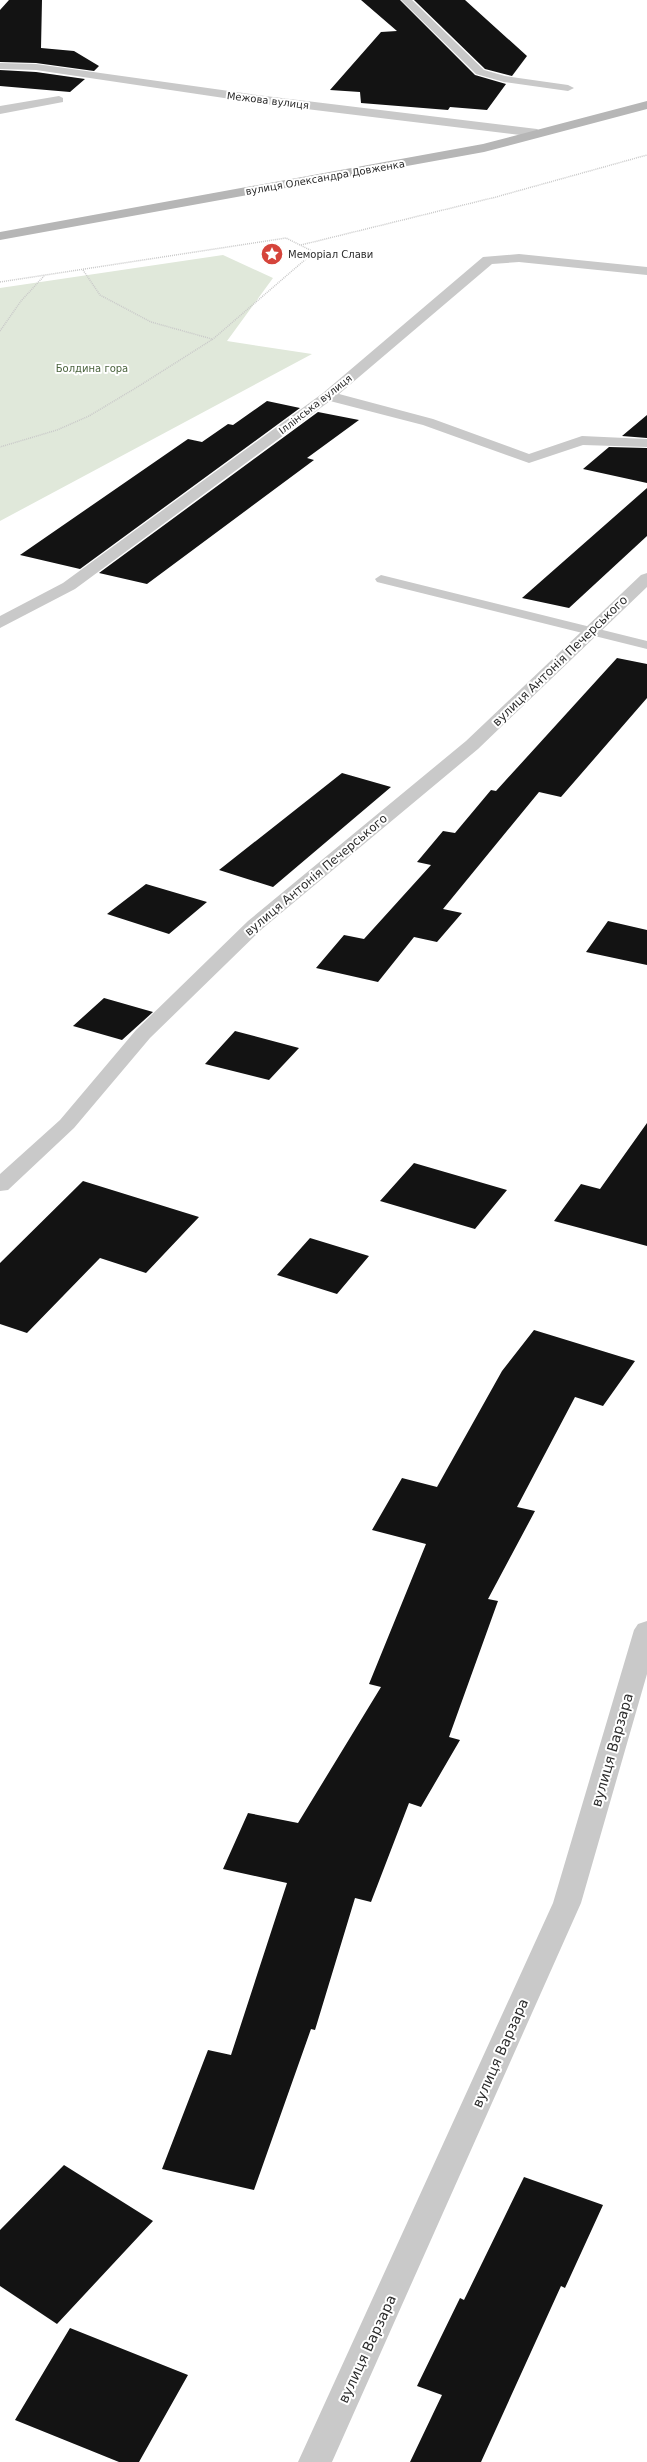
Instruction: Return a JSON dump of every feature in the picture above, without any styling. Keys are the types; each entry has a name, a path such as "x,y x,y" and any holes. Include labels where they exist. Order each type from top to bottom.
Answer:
{"main road":[{"name":"вулиця Олександра Довженка","path":"0,236 484,148 647,105"}],"street":[{"path":"406,0 480,72 504,79 568,88"},
{"name":"Межова вулиця","path":"0,66 36,67 257,99 536,134"},
{"path":"0,110 59,100"},
{"name":"Іллінська вулиця","path":"0,623 69,586 328,396 488,260 519,258 647,270"},
{"path":"328,396 428,422 529,459 582,440 647,443"},
{"name":"вулиця Антонія Печерського","path":"0,1185 67,1124 143,1034 255,925 472,745 647,578"},
{"name":"вулиця Варзара","path":"314,2462 400,2278 567,1903 641,1676 647,1630"}],"lane":[{"path":"381,579 647,645"}],"path":[{"path":"301,245 496,197 647,155"},
{"path":"0,282 286,238 314,252 213,339 89,416 57,430 0,447"},
{"path":"83,270 100,295 151,322 213,339"},
{"path":"0,331 21,301 44,276"}],"green space":[{"name":"Болдина гора","path":"223,255 273,278 227,341 312,354 0,521 0,288"}],"building":[{"path":"9,0 42,0 41,48 74,51 99,66 94,71 36,63 0,62 0,10"},
{"path":"361,0 400,0 475,75 506,84 487,110 450,107 448,110 361,103 360,92 330,90 381,32 397,31"},
{"path":"414,0 465,0 527,56 512,76 485,69"},
{"path":"0,70 36,72 85,79 70,92 0,86"},
{"path":"267,401 300,408 80,569 20,555 188,439 202,442 228,424 233,425"},
{"path":"318,412 359,420 307,458 314,460 147,584 99,573"},
{"path":"647,415 647,438 622,436"},
{"path":"609,447 647,448 647,483 583,469"},
{"path":"647,488 647,536 569,608 522,598"},
{"path":"617,658 647,664 647,698 561,797 539,792 443,909 462,913 437,942 414,937 378,982 316,968 344,935 364,939 431,865 417,862 443,831 455,833 491,790 496,791"},
{"path":"342,773 391,787 273,887 219,870"},
{"path":"146,884 207,902 169,934 107,914"},
{"path":"608,921 647,930 647,965 586,952"},
{"path":"104,998 153,1012 122,1040 73,1026"},
{"path":"235,1031 299,1048 269,1080 205,1064"},
{"path":"647,1123 647,1246 554,1221 581,1184 600,1189"},
{"path":"414,1163 507,1190 475,1229 380,1201"},
{"path":"83,1181 199,1217 146,1273 100,1258 27,1333 0,1324 0,1263"},
{"path":"310,1238 369,1256 337,1294 277,1275"},
{"path":"534,1330 635,1361 603,1406 575,1397 517,1507 535,1511 488,1599 498,1601 449,1737 460,1740 421,1807 409,1803 371,1902 355,1898 315,2030 311,2029 254,2190 162,2169 208,2050 231,2055 287,1883 223,1869 248,1813 298,1823 381,1687 369,1684 426,1544 372,1530 402,1478 437,1487 502,1371"},
{"path":"64,2165 153,2221 57,2324 0,2286 0,2230"},
{"path":"524,2177 603,2205 565,2288 561,2286 481,2462 410,2462 442,2395 417,2386 460,2298 464,2300"},
{"path":"70,2328 188,2375 139,2462 119,2462 15,2420"}],"place":[{"name":"Меморіал Слави","path":"272,254"}]}
